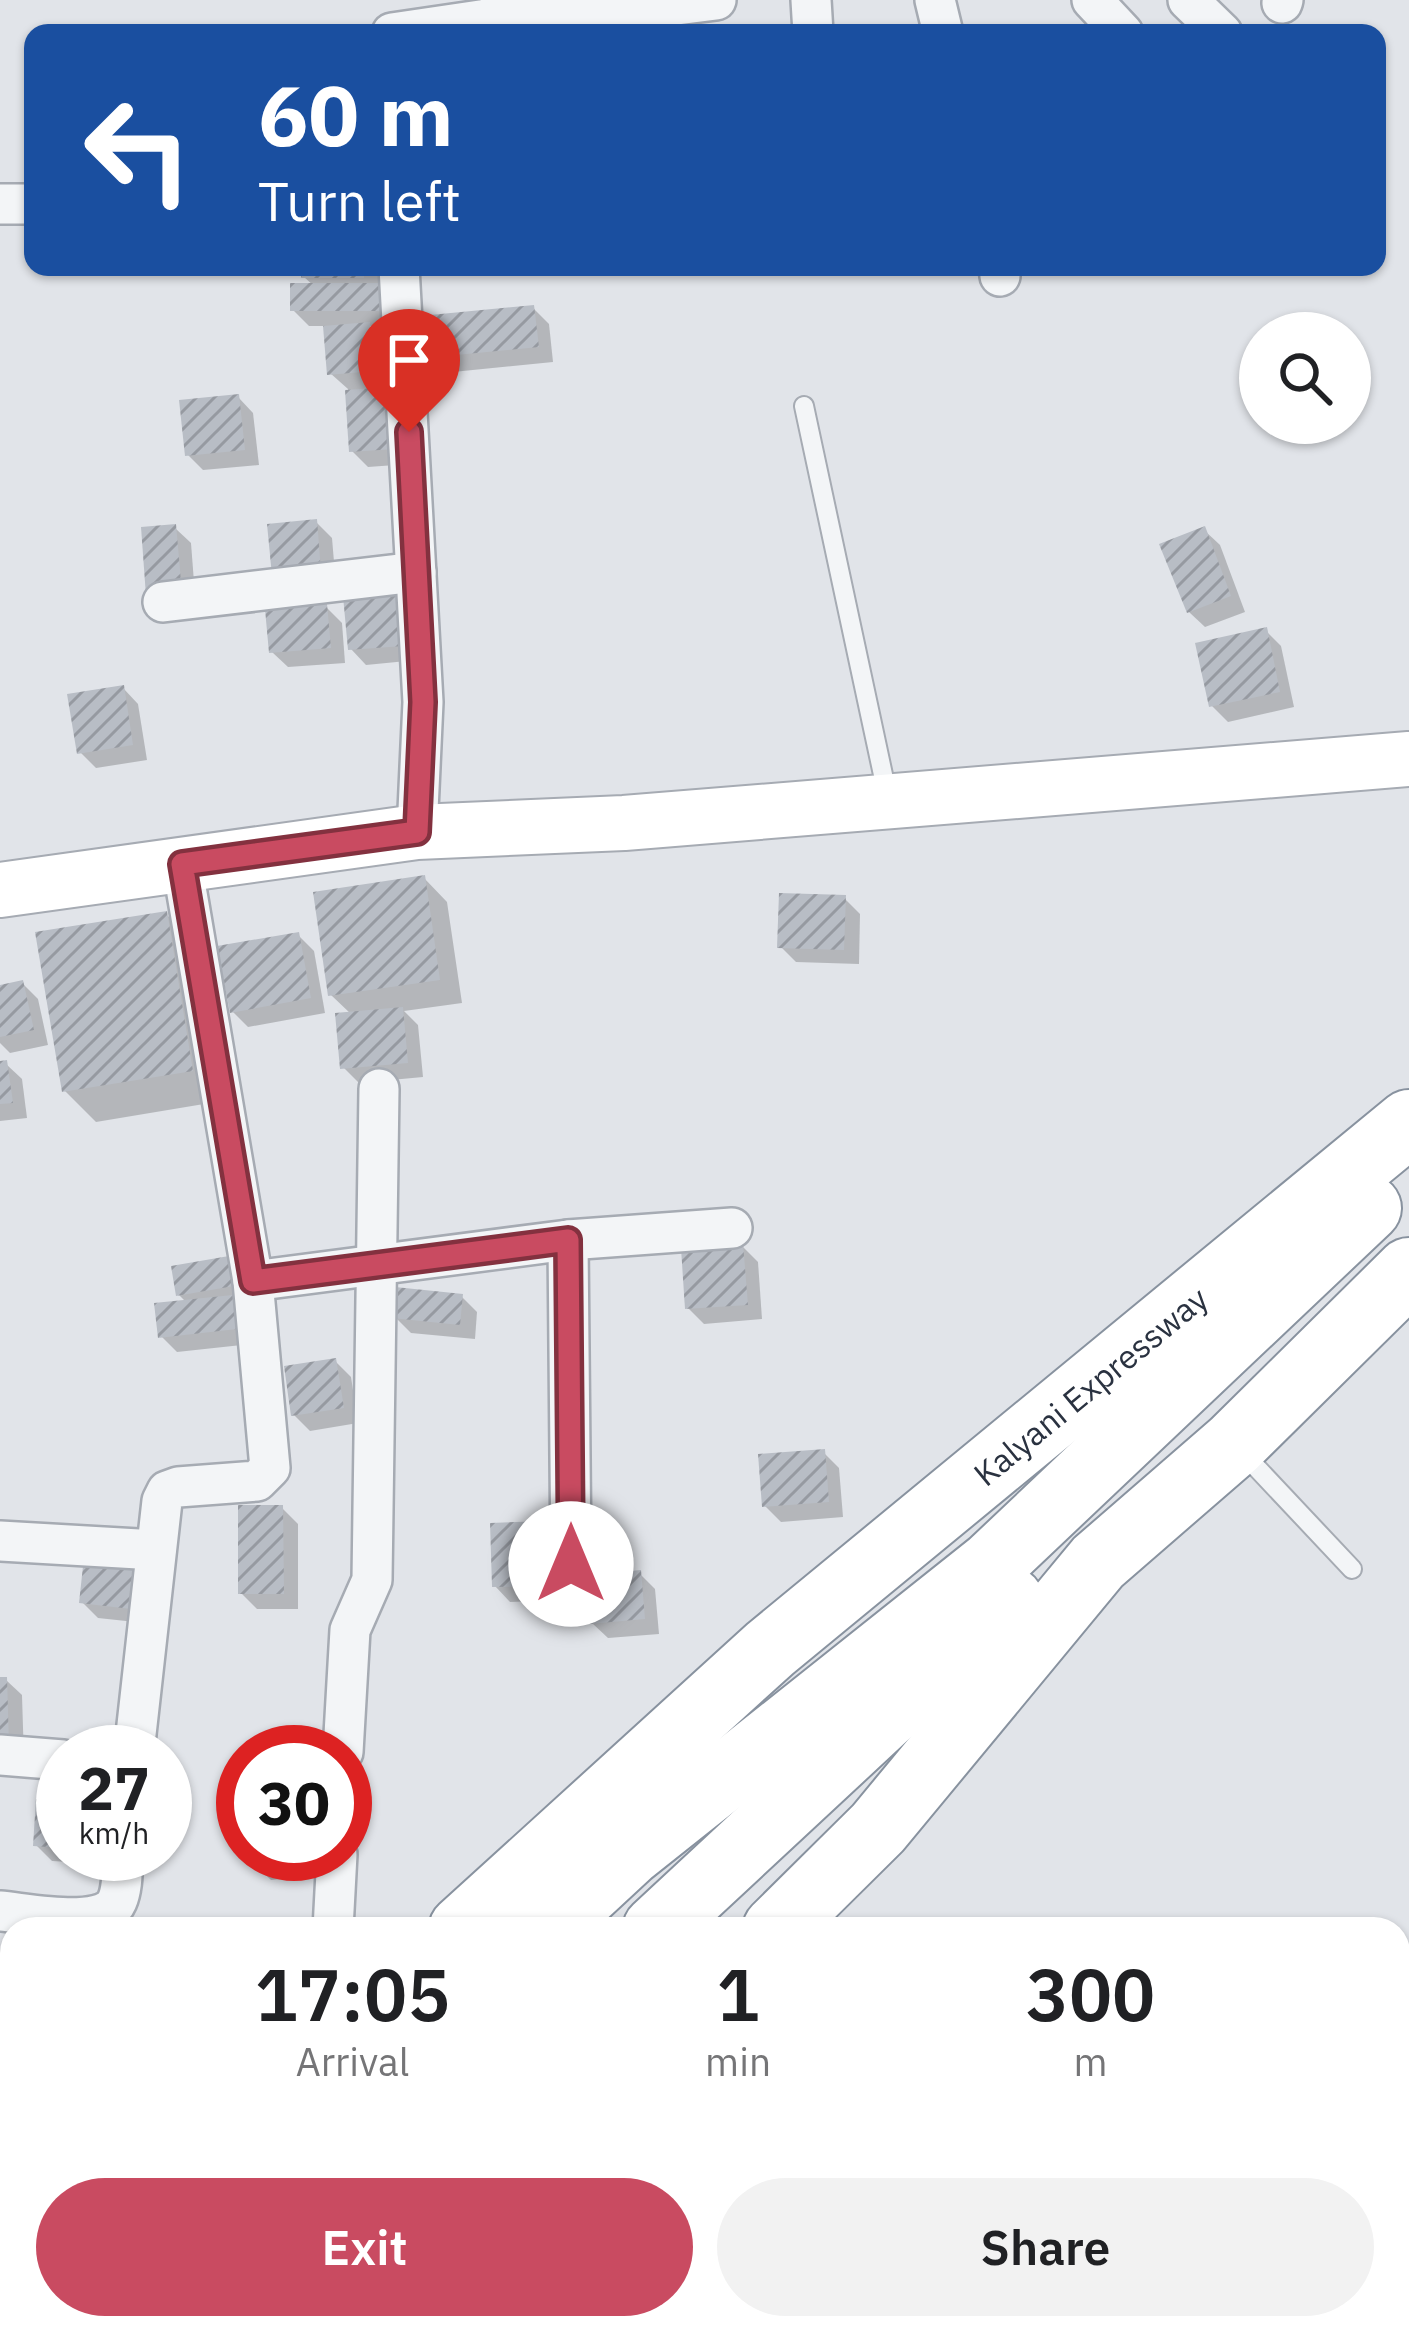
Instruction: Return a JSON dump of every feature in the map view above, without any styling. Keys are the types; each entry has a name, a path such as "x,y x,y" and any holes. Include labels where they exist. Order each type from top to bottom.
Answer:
{"highway":[{"name":"Kalyani Expressway","path":"475,1917 770,1648 1409,1123"},
{"path":"560,1917 629,1852 992,1564 1409,1169"},
{"path":"669,1917 1409,1232"},
{"path":"788,1917 878,1828 1098,1562 1234,1444 1394,1293"}],"street":[{"path":"431,24 500,8 614,13 716,0"},
{"path":"1092,0 1115,24"},
{"path":"1188,0 1213,24"},
{"path":"400,276 423,702 417,832"},
{"path":"163,602 416,572"},
{"path":"0,890 417,832 624,823 1409,759"},
{"path":"137,1725 162,1501 167,1491 257,1481 270,1468 253,1281 182,864"},
{"path":"345,1725 350,1630 372,1580 379,1089"},
{"path":"253,1281 568,1240 732,1228"},
{"path":"568,1240 571,1564"},
{"path":"0,1541 156,1550"},
{"path":"0,1755 36,1758"},
{"path":"96,1917 109,1914 119,1900 121,1881"},
{"path":"334,1917 336,1881"},
{"path":"0,1911 79,1917"}],"lane":[{"path":"804,406 889,803"},
{"path":"1234,1444 1352,1569"}],"building":[{"path":"301,276 364,276 364,278"},
{"path":"290,283 385,283 385,311 290,311"},
{"path":"534,305 539,347 425,358 420,316"},
{"path":"370,322 374,371 327,375 323,326"},
{"path":"390,387 395,449 349,452 345,390"},
{"path":"239,394 245,450 185,456 179,400"},
{"path":"317,519 321,572 272,576 267,524"},
{"path":"176,524 182,593 146,596 141,527"},
{"path":"1205,526 1231,596 1187,613 1159,544"},
{"path":"399,592 403,646 348,650 343,596"},
{"path":"327,604 331,648 269,653 265,609"},
{"path":"1267,627 1280,692 1209,707 1195,643"},
{"path":"124,685 133,745 77,754 67,694"},
{"path":"425,875 440,980 328,996 313,892"},
{"path":"779,893 846,895 844,950 777,948"},
{"path":"167,911 193,1071 62,1092 35,932"},
{"path":"299,932 311,998 230,1013 217,946"},
{"path":"23,980 34,1030 0,1037 0,985"},
{"path":"403,1007 408,1063 340,1069 335,1013"},
{"path":"7,1060 13,1103 0,1104 0,1061"},
{"path":"743,1243 748,1305 685,1309 681,1248"},
{"path":"229,1256 234,1286 176,1296 171,1266"},
{"path":"395,1287 463,1294 460,1325 392,1318"},
{"path":"233,1295 237,1329 158,1338 154,1303"},
{"path":"336,1358 344,1408 291,1416 284,1366"},
{"path":"825,1449 829,1502 762,1507 758,1454"},
{"path":"238,1505 283,1505 284,1594 238,1594"},
{"path":"547,1521 549,1586 492,1587 490,1523"},
{"path":"84,1557 144,1564 140,1610 79,1603"},
{"path":"641,1570 645,1619 589,1624 585,1575"},
{"path":"0,1677 7,1677 9,1746 0,1746"}],"route":[{"path":"409,432 423,702 417,832 182,864 253,1281 568,1240 571,1564"}]}
